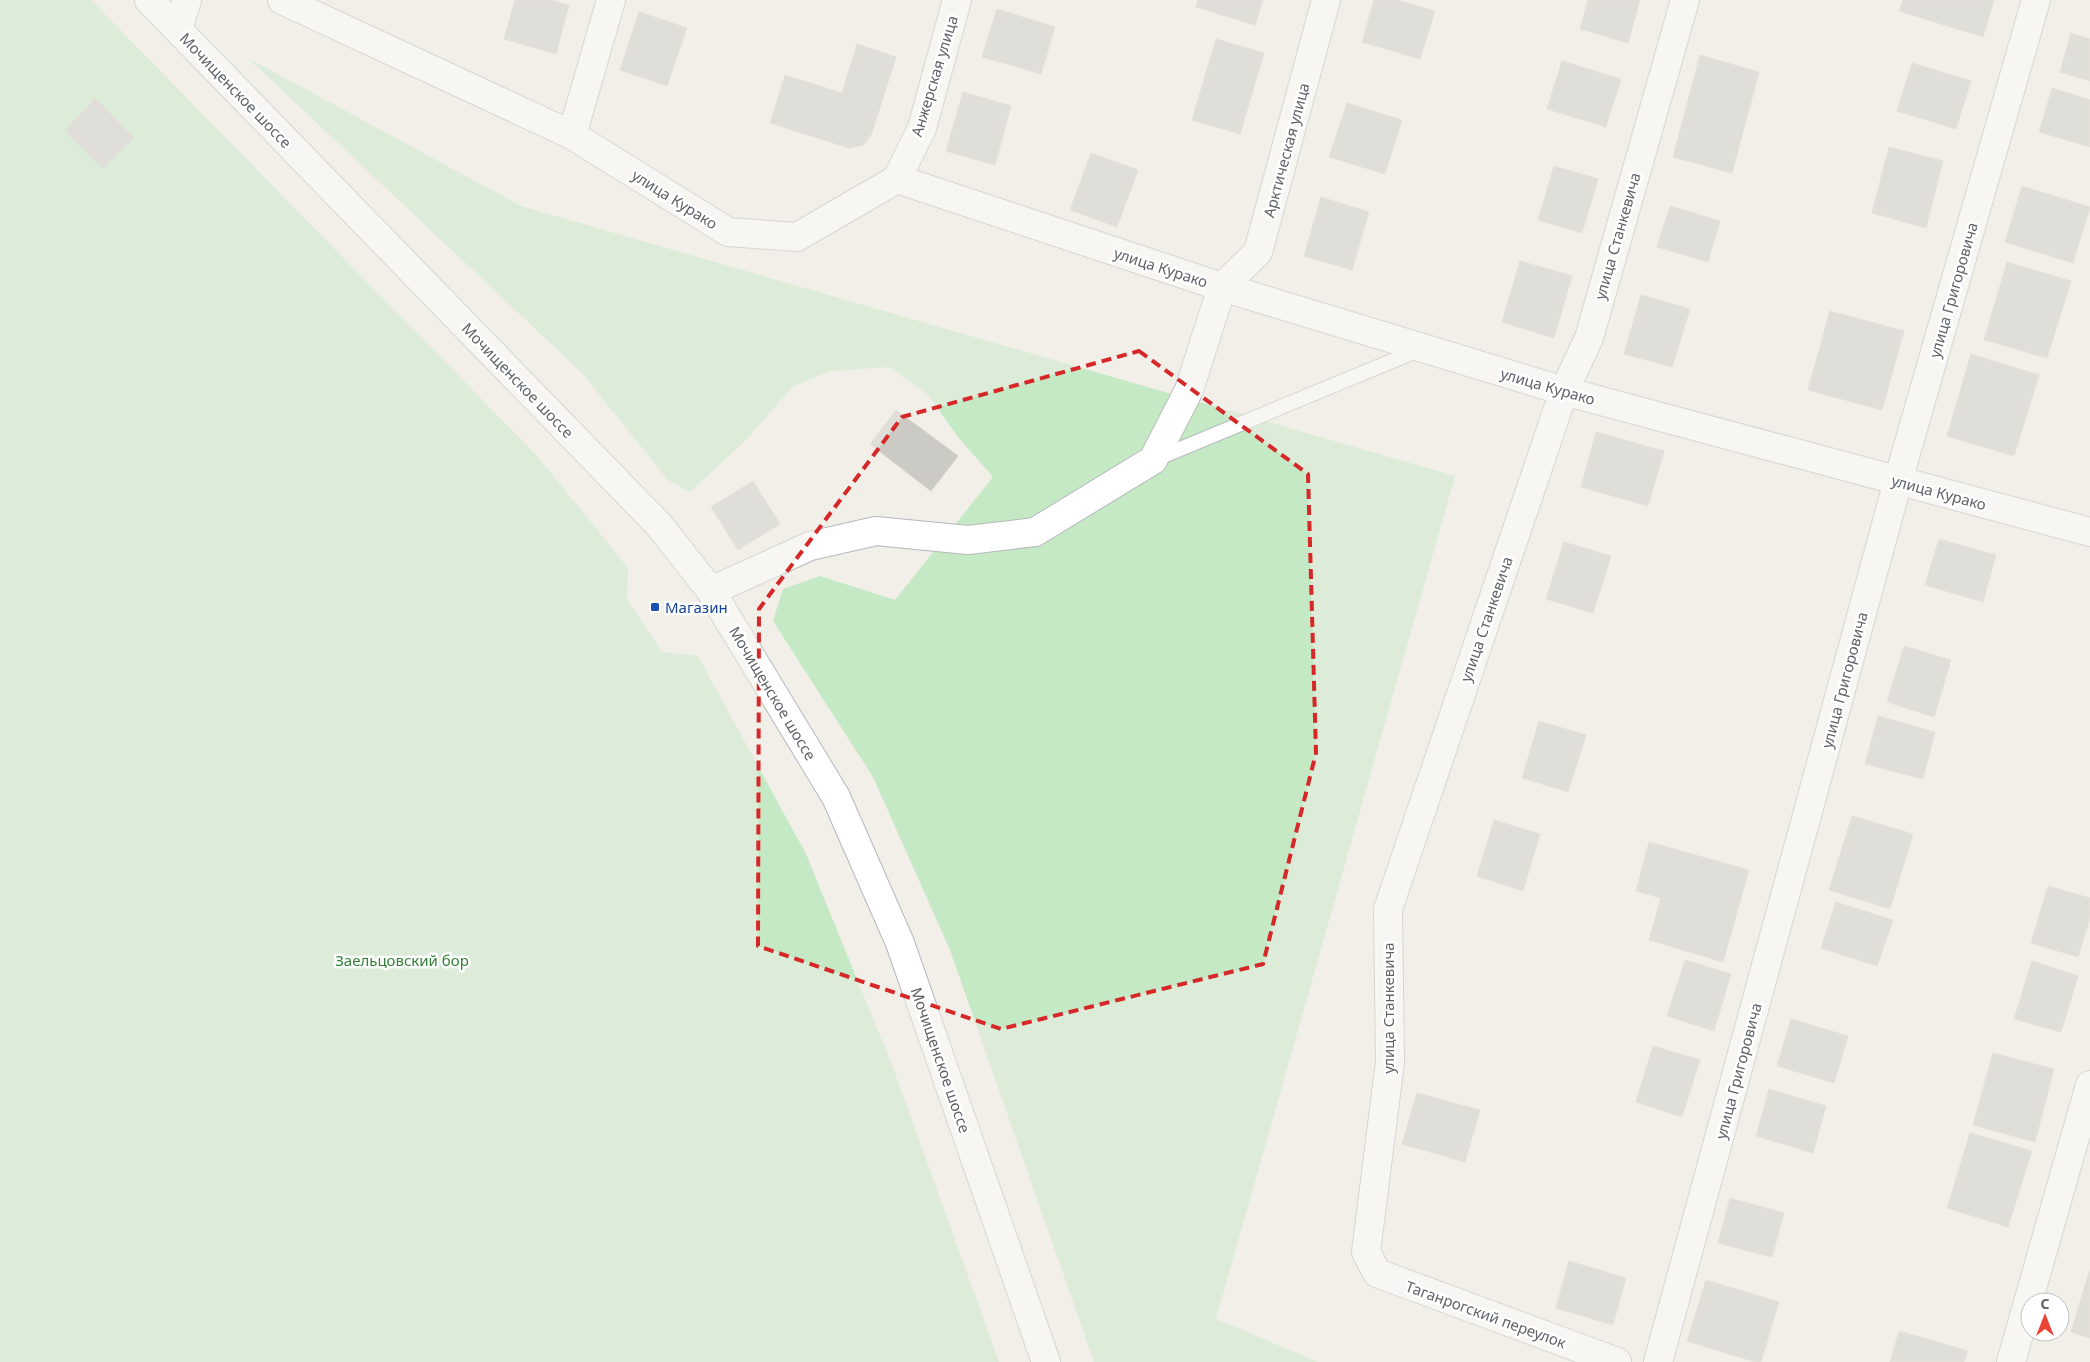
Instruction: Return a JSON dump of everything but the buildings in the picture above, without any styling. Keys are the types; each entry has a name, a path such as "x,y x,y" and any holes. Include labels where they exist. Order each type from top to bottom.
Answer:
{"street":[{"name":"Мочищенское шоссе","path":"149,0 659,525 711,591 840,806 900,943 1046,1362"},
{"path":"178,29 187,0"},
{"name":"улица Курако","path":"282,0 572,135 728,232 797,237 897,178 1222,287 1564,391 2090,532"},
{"path":"572,135 611,0"},
{"name":"Анжерская улица","path":"897,178 922,128 957,0"},
{"name":"Арктическая улица","path":"1222,287 1258,252 1326,0"},
{"name":"улица Станкевича","path":"1366,1252 1390,1062 1388,909 1564,391 1588,338 1685,0"},
{"name":"улица Григоровича","path":"1658,1362 1898,482 2036,0"},
{"path":"711,591 810,546 876,531 968,540 1036,532 1153,460 1188,390 1222,287"},
{"path":"2011,1362 2090,1085"},
{"name":"Таганрогский переулок","path":"1366,1252 1377,1274 1617,1362"}],"lane":[{"path":"1153,460 1423,348"}],"highlighted area":[{"path":"1139,351 1308,474 1316,753 1263,964 1001,1029 758,946 759,609 902,417"}],"green space":[{"name":"Заельцовский бор","path":"0,0 91,0 538,457 628,568 627,599 662,652 698,656 806,854 892,1065 999,1362 0,1362"},
{"path":"248,58 521,206 1455,476 1216,1319 1318,1362 1094,1362 950,950 873,777 773,621 783,589 820,576 895,600 993,477 958,437 928,395 890,367 831,371 792,387 747,439 690,492 668,480 581,372"}],"place":[{"name":"Магазин","path":"655,607"}]}
